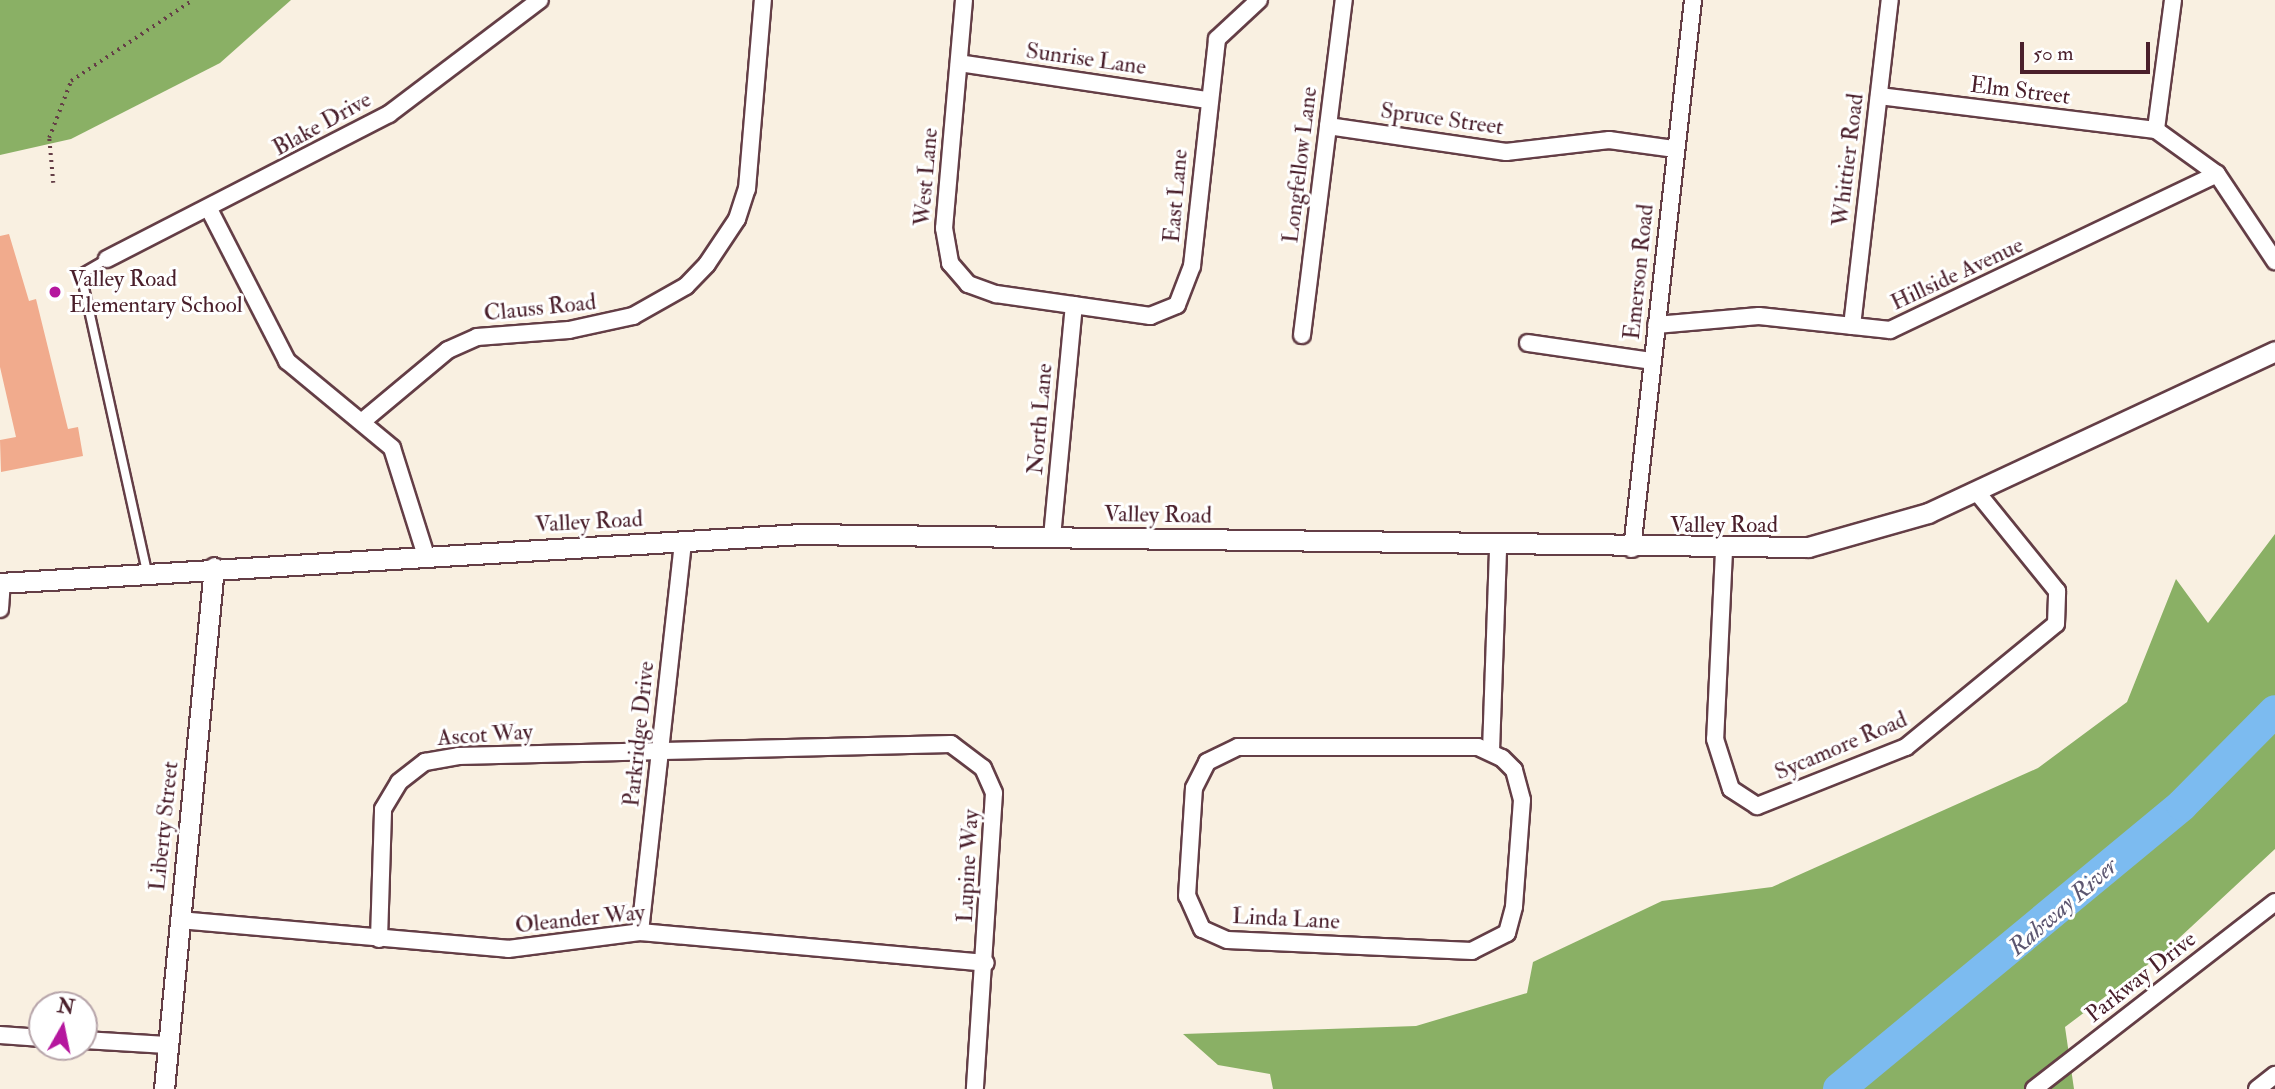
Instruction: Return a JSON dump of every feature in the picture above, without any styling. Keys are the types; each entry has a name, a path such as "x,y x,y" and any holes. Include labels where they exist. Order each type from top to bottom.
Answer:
{"street":[{"name":"Blake Drive","path":"107,259 210,211 389,114 540,0"},
{"name":"Clauss Road","path":"364,420 447,350 477,337 569,330 633,316 686,286 707,264 733,228 747,190 763,0"},
{"name":"West Lane","path":"964,0 944,228 950,263 968,284 996,293 1074,305"},
{"name":"East Lane","path":"1074,305 1150,316 1177,304 1185,292 1217,39 1259,0"},
{"name":"Longfellow Lane","path":"1302,335 1344,0"},
{"name":"Emerson Road","path":"1632,549 1693,0"},
{"name":"Whittier Road","path":"1852,326 1890,0"},
{"path":"2173,0 2156,130 2217,174 2275,261"},
{"name":"Sunrise Lane","path":"959,63 1208,100"},
{"name":"Elm Street","path":"1879,96 2156,130"},
{"name":"Spruce Street","path":"1328,126 1506,152 1599,140 1675,149"},
{"name":"Hillside Avenue","path":"1656,325 1726,316 1890,330 1910,323 2217,174"},
{"path":"210,211 286,361 302,380 364,420 392,448 403,471 426,556"},
{"name":"North Lane","path":"1052,537 1074,305"},
{"path":"1528,343 1652,362"},
{"name":"Valley Road","path":"1,583 147,571 800,534 1724,551 1856,538 1976,491 2275,351"},
{"name":"Sycamore Road","path":"1724,551 1711,714 1731,789 1757,806 1906,747 2056,624 2057,591 1976,491"},
{"name":"Parkridge Drive","path":"640,932 683,541"},
{"path":"1491,751 1498,546"},
{"name":"Liberty Street","path":"163,1089 214,568"},
{"path":"0,609 1,583"},
{"name":"Lupine Way","path":"660,750 924,741 964,750 983,768 994,793 986,963 975,1089"},
{"name":"Linda Lane","path":"1238,747 1491,751 1514,769 1522,800 1513,921 1497,942 1472,951 1227,940 1193,918 1187,896 1194,788 1219,753 1238,747"},
{"name":"Ascot Way","path":"379,939 383,810 411,771 458,756 660,750"},
{"name":"Parkway Drive","path":"2035,1089 2275,902"},
{"name":"Oleander Way","path":"179,920 508,950 640,932 986,963"},
{"path":"0,1035 28,1037"},
{"path":"98,1041 167,1045"},
{"path":"2257,1089 2275,1075"}],"lane":[{"path":"107,259 81,274 147,571"}],"path":[{"path":"53,183 48,138 71,81 192,0"}],"green space":[{"path":"0,0 291,0 220,63 71,139 0,155"},
{"path":"2275,534 2275,849 2163,953 2065,1027 2074,1089 1273,1089 1270,1074 1218,1065 1183,1034 1416,1026 1527,993 1533,962 1662,901 1772,887 2038,768 2127,702 2176,579 2208,623"}],"building":[{"path":"9,234 29,301 36,299 68,429 78,427 83,456 1,472 0,440 16,437 0,367 0,236"}],"waterway":[{"name":"Rahway River","path":"1839,1089 2182,805 2275,711"}],"place":[{"name":"Valley Road Elementary School","path":"55,292"}]}
